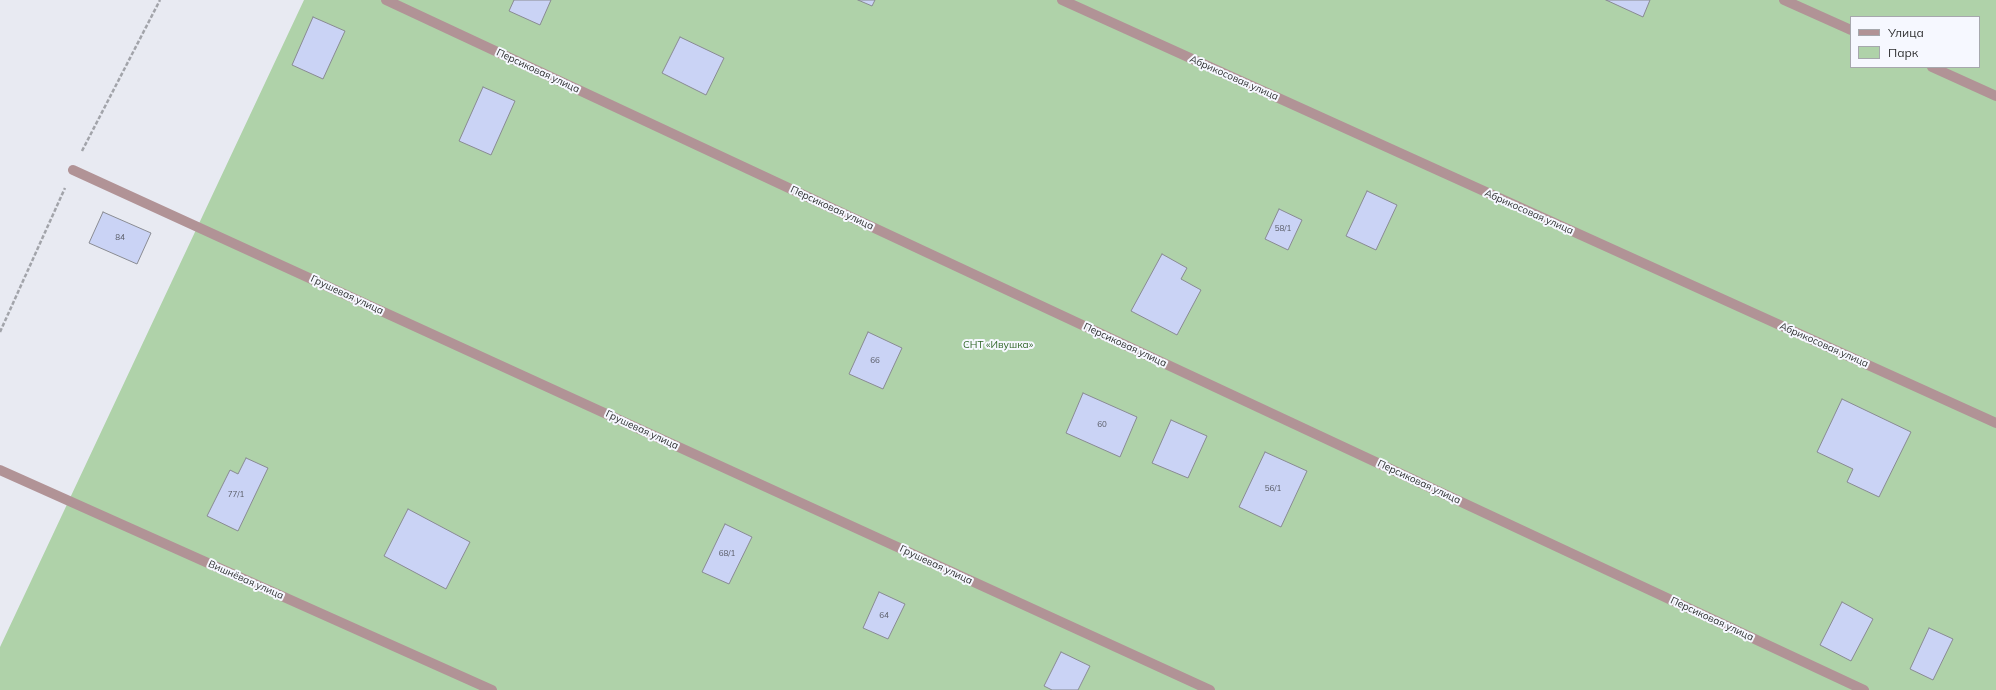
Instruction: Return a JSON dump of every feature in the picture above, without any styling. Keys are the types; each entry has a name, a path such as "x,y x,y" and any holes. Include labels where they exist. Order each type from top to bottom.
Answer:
{"street":[{"name":"Персиковая улица","path":"386,0 1864,690"},
{"name":"Абрикосовая улица","path":"1062,0 1996,423"},
{"path":"1784,0 1850,30"},
{"path":"1934,68 1996,96"},
{"name":"Грушевая улица","path":"73,170 1210,690"},
{"name":"Вишнёвая улица","path":"0,470 492,690"}],"green space":[{"name":"СНТ «Ивушка»","path":"304,0 1996,0 1996,690 0,690 0,647"}],"building":[{"path":"514,0 551,0 540,25 509,11"},
{"path":"858,0 875,0 872,6"},
{"path":"1606,0 1650,0 1643,17"},
{"path":"313,17 345,31 323,79 292,65"},
{"path":"680,37 724,58 706,95 662,73"},
{"path":"483,87 515,101 491,155 459,141"},
{"path":"1367,191 1397,205 1376,250 1346,236"},
{"path":"1279,209 1302,220 1288,250 1265,239"},
{"path":"103,212 151,233 137,264 89,243"},
{"path":"1162,254 1187,268 1181,279 1201,290 1177,335 1131,311"},
{"path":"868,332 902,348 883,389 849,374"},
{"path":"1083,393 1137,417 1120,457 1066,433"},
{"path":"1842,399 1911,432 1879,497 1847,482 1853,469 1817,452"},
{"path":"1171,420 1207,436 1188,478 1152,463"},
{"path":"1265,452 1307,471 1281,527 1239,507"},
{"path":"246,458 268,468 238,531 207,516 230,470 238,474"},
{"path":"408,509 470,542 446,589 384,556"},
{"path":"725,524 752,537 729,584 702,572"},
{"path":"879,592 905,604 888,639 863,628"},
{"path":"1842,602 1873,619 1851,661 1820,645"},
{"path":"1929,628 1953,639 1933,680 1910,669"},
{"path":"1061,652 1090,666 1078,690 1052,690 1044,686"}]}
